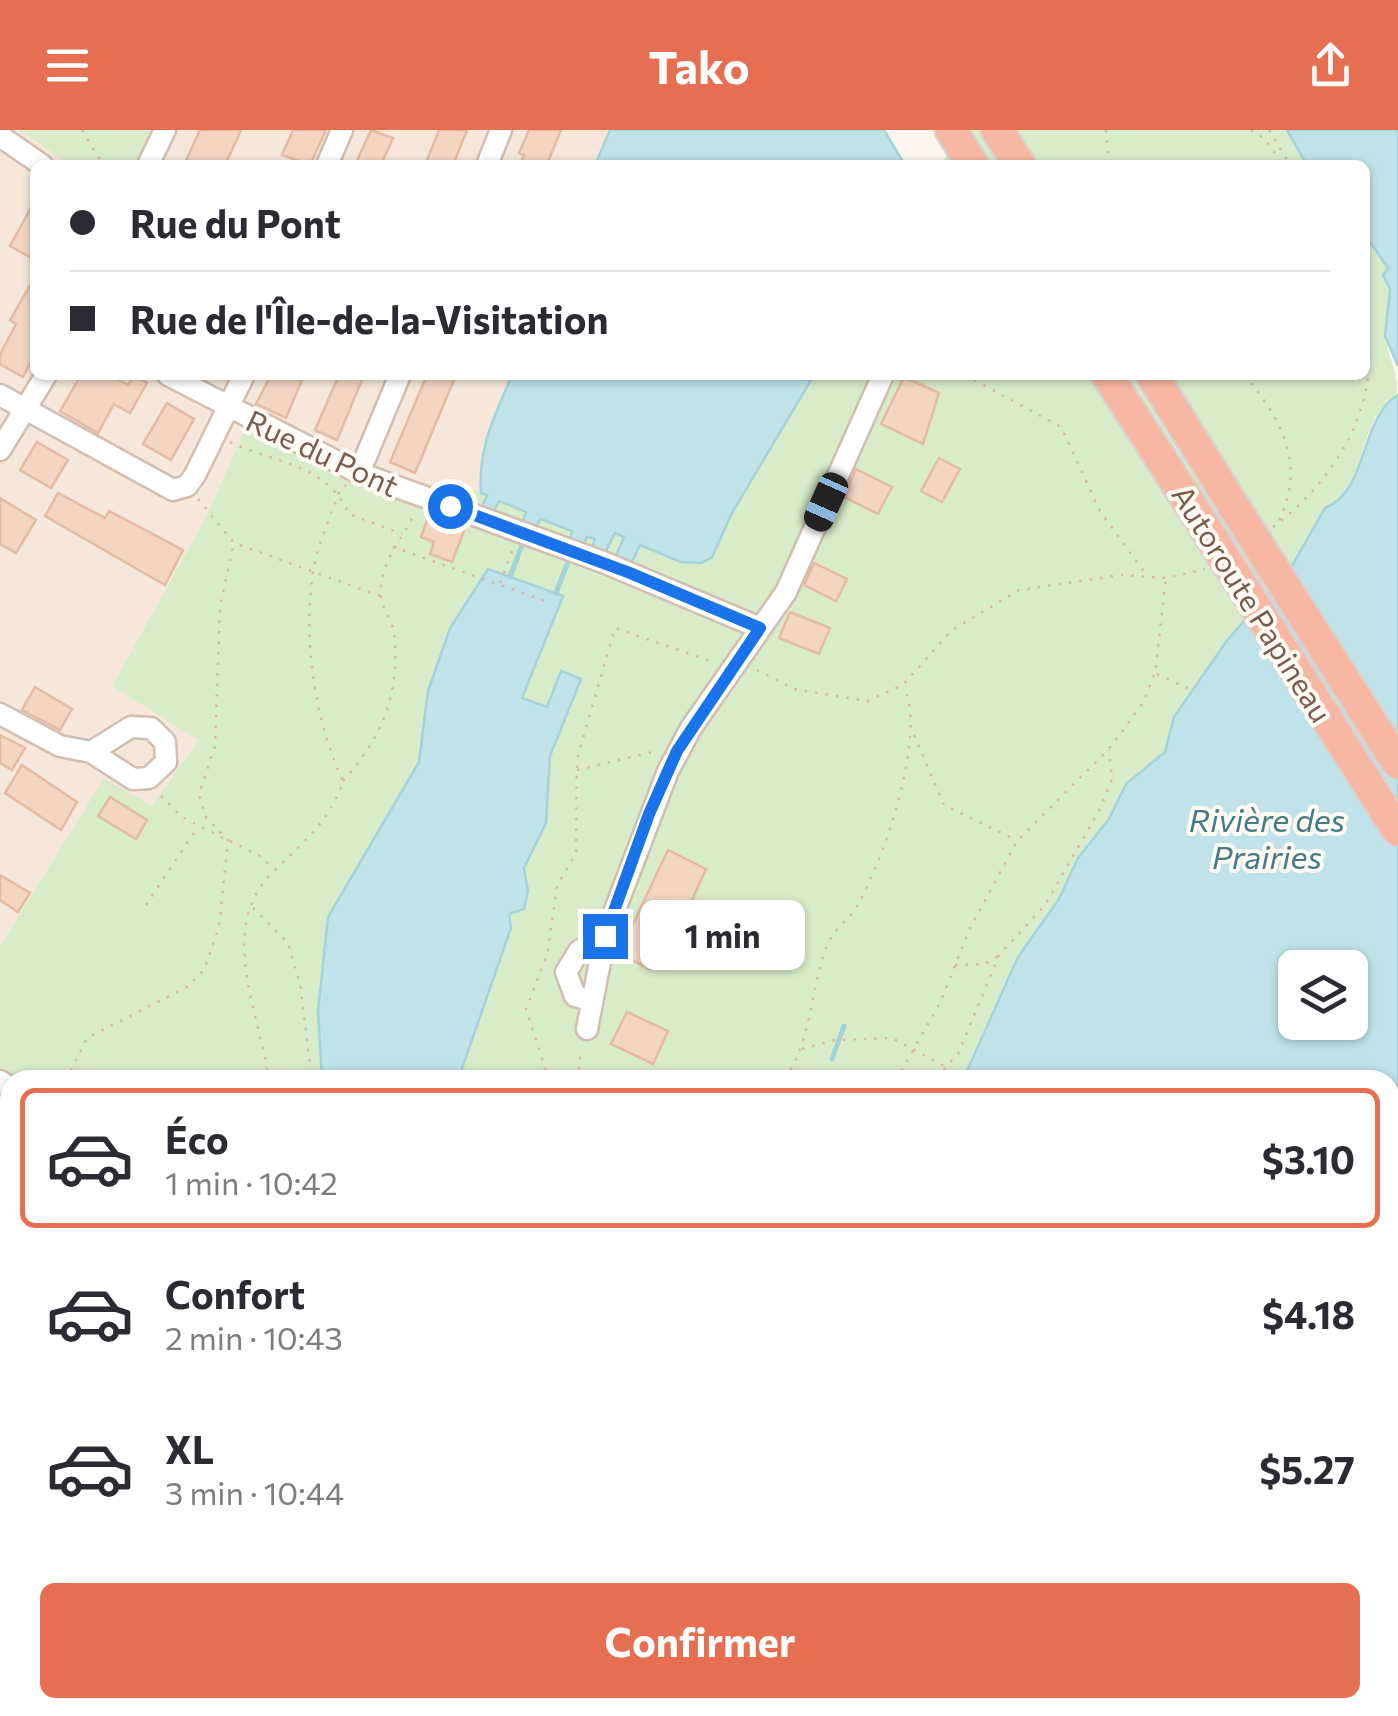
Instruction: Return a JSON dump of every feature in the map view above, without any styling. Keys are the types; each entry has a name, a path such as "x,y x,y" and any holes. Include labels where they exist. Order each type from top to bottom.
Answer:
{"highway":[{"path":"951,130 970,160"},
{"path":"997,130 1017,160"},
{"name":"Autoroute Papineau","path":"1111,380 1398,831"},
{"name":"Autoroute Papineau","path":"1155,380 1398,764"}],"street":[{"path":"150,160 164,130"},
{"path":"329,160 342,130"},
{"path":"489,160 502,130"},
{"path":"0,136 35,160"},
{"path":"0,450 43,380"},
{"name":"Rue du Pont","path":"177,380 359,474 479,515 760,628"},
{"path":"0,395 163,488 187,486 242,380"},
{"path":"359,474 398,380"},
{"path":"587,1029 605,936 630,863 677,751 742,665 760,628 786,592 881,380"},
{"path":"0,714 65,748 90,752"},
{"path":"592,1001 576,996 566,972 579,951 605,936"}],"path":[{"path":"82,130 100,160"},
{"path":"1106,130 1109,160"},
{"path":"1250,130 1265,139 1280,160"},
{"path":"1265,139 1267,130"},
{"path":"1267,130 1287,160"},
{"path":"974,380 1061,426 1100,510 1131,560 1151,578"},
{"path":"1248,380 1277,419 1292,465 1290,491 1277,524"},
{"path":"1267,530 1320,488 1347,444 1364,380"},
{"path":"216,434 267,458 300,466 339,492 349,514 405,536"},
{"path":"187,486 234,543 314,569 381,597"},
{"path":"339,492 314,569 310,635 330,752 343,781"},
{"path":"268,1070 246,976 244,942 252,907 260,886 336,805 343,781 372,749 386,721 395,646 393,626 381,597 392,546 405,536 421,496"},
{"path":"71,1070 87,1038 186,987 204,970 219,927 228,840 205,816 199,794 215,746 220,606 234,543"},
{"path":"392,546 545,601"},
{"path":"499,585 508,560"},
{"path":"547,1070 526,1009 547,955 557,886 576,853 576,770 615,628 717,664 742,665 794,689 867,701 903,686 951,631 1019,590 1122,575 1166,578 1211,566"},
{"path":"902,1070 1017,840 1109,749 1135,716 1155,674 1166,578"},
{"path":"1155,674 1194,691"},
{"path":"790,1070 802,1049 831,937 855,910 891,827 914,734 913,706 903,686"},
{"path":"914,734 944,805 1017,840"},
{"path":"576,770 669,748 677,751"},
{"path":"955,965 985,964 999,955 1045,905 1100,809 1112,778 1109,749"},
{"path":"160,796 198,826 260,856 274,870"},
{"path":"146,905 198,826"},
{"path":"252,907 288,943 300,984 311,1070"},
{"path":"945,1070 958,1054 999,955"},
{"path":"580,1070 587,1029"},
{"path":"802,1049 835,1040 892,1038 946,1067"}],"shaded area":[{"path":"0,130 610,130 597,160 30,160 30,380 510,380 482,448 481,493 464,486 460,493 416,505 328,470 246,427 204,521 198,740 152,807 105,779 0,946"}],"green space":[{"path":"19,130 150,130 136,160 64,160"},
{"path":"965,130 1287,130 1304,160 944,160"},
{"path":"1370,242 1388,268 1383,275 1389,293 1386,337 1397,398 1384,405 1375,418 1349,486 1325,508 1293,564 1226,642 1174,717 1165,752 1126,784 1109,819 1078,858 1059,899 1018,957 967,1070 461,1070 511,928 508,914 528,891 524,868 546,823 550,756 562,721 533,703 516,698 428,691 419,762 328,917 318,1011 321,1070 0,1070 0,946 104,778 152,806 198,740 112,686 204,521 246,427 328,470 415,505 425,483 460,493 464,486 487,495 482,507 498,501 526,512 523,522 535,527 540,518 572,531 570,539 595,539 605,552 614,533 624,537 616,556 631,562 639,544 681,562 712,557 732,513 811,380 1370,380"}],"water":[{"path":"610,130 884,130 902,160 597,160"},
{"path":"1287,130 1398,130 1398,366 1385,336 1390,289 1383,275 1388,268 1370,242 1370,160 1304,160"},
{"path":"510,380 811,380 732,513 712,557 701,563 681,562 640,545 632,562 616,556 624,537 615,533 605,553 592,548 595,539 587,537 583,545 570,540 572,531 541,519 535,527 523,523 526,512 499,501 493,513 482,508 487,495 481,493 482,461 493,419"},
{"name":"Rivière des Prairies","path":"1398,395 1398,1070 967,1070 1018,957 1059,899 1078,858 1109,819 1126,784 1165,752 1174,717 1226,642 1293,564 1325,508 1339,499 1357,471 1376,420"},
{"path":"488,569 563,596 522,698 547,707 561,671 581,679 550,756 546,823 524,868 528,891 524,909 509,914 511,928 461,1070 321,1070 318,1011 328,917 419,762 428,691 450,628"}],"building":[{"path":"200,130 241,130 227,160 186,160"},
{"path":"293,130 326,130 312,160 282,155"},
{"path":"371,130 393,138 383,160 357,160"},
{"path":"439,130 467,130 455,160 427,160"},
{"path":"529,130 561,130 549,160 522,160 524,155 519,153"},
{"path":"30,209 30,257 10,246"},
{"path":"30,286 30,364 23,377 0,364 0,355 16,324 10,320"},
{"path":"78,380 147,383 130,413 114,404 98,433 60,411"},
{"path":"268,380 302,380 286,418 256,404"},
{"path":"337,380 362,380 337,440 315,430"},
{"path":"425,380 454,380 415,473 390,462"},
{"path":"903,380 939,393 923,444 881,424"},
{"path":"167,403 194,419 171,460 143,444"},
{"path":"37,442 68,460 51,488 20,470"},
{"path":"939,458 960,469 942,502 921,491"},
{"path":"856,469 892,487 878,514 844,497"},
{"path":"58,493 105,518 109,511 183,550 165,585 45,516"},
{"path":"0,498 36,520 16,553 0,544"},
{"path":"429,515 465,528 452,562 430,554 434,542 421,537"},
{"path":"814,563 847,579 836,601 804,585"},
{"path":"790,612 830,628 819,654 779,638"},
{"path":"35,687 72,709 60,730 22,710"},
{"path":"0,735 25,748 12,770 0,763"},
{"path":"22,765 77,802 61,830 5,793"},
{"path":"110,797 147,820 136,839 98,816"},
{"path":"668,850 706,869 680,927 671,923 650,969 619,954"},
{"path":"0,875 30,893 18,912 0,900"},
{"path":"627,1012 668,1031 653,1064 611,1044"}],"waterway":[{"path":"510,577 525,537"},
{"path":"556,593 571,554"},
{"path":"832,1059 844,1026"}],"route":[{"path":"450,506 630,573 760,628 677,751 623,879 605,936"}]}
